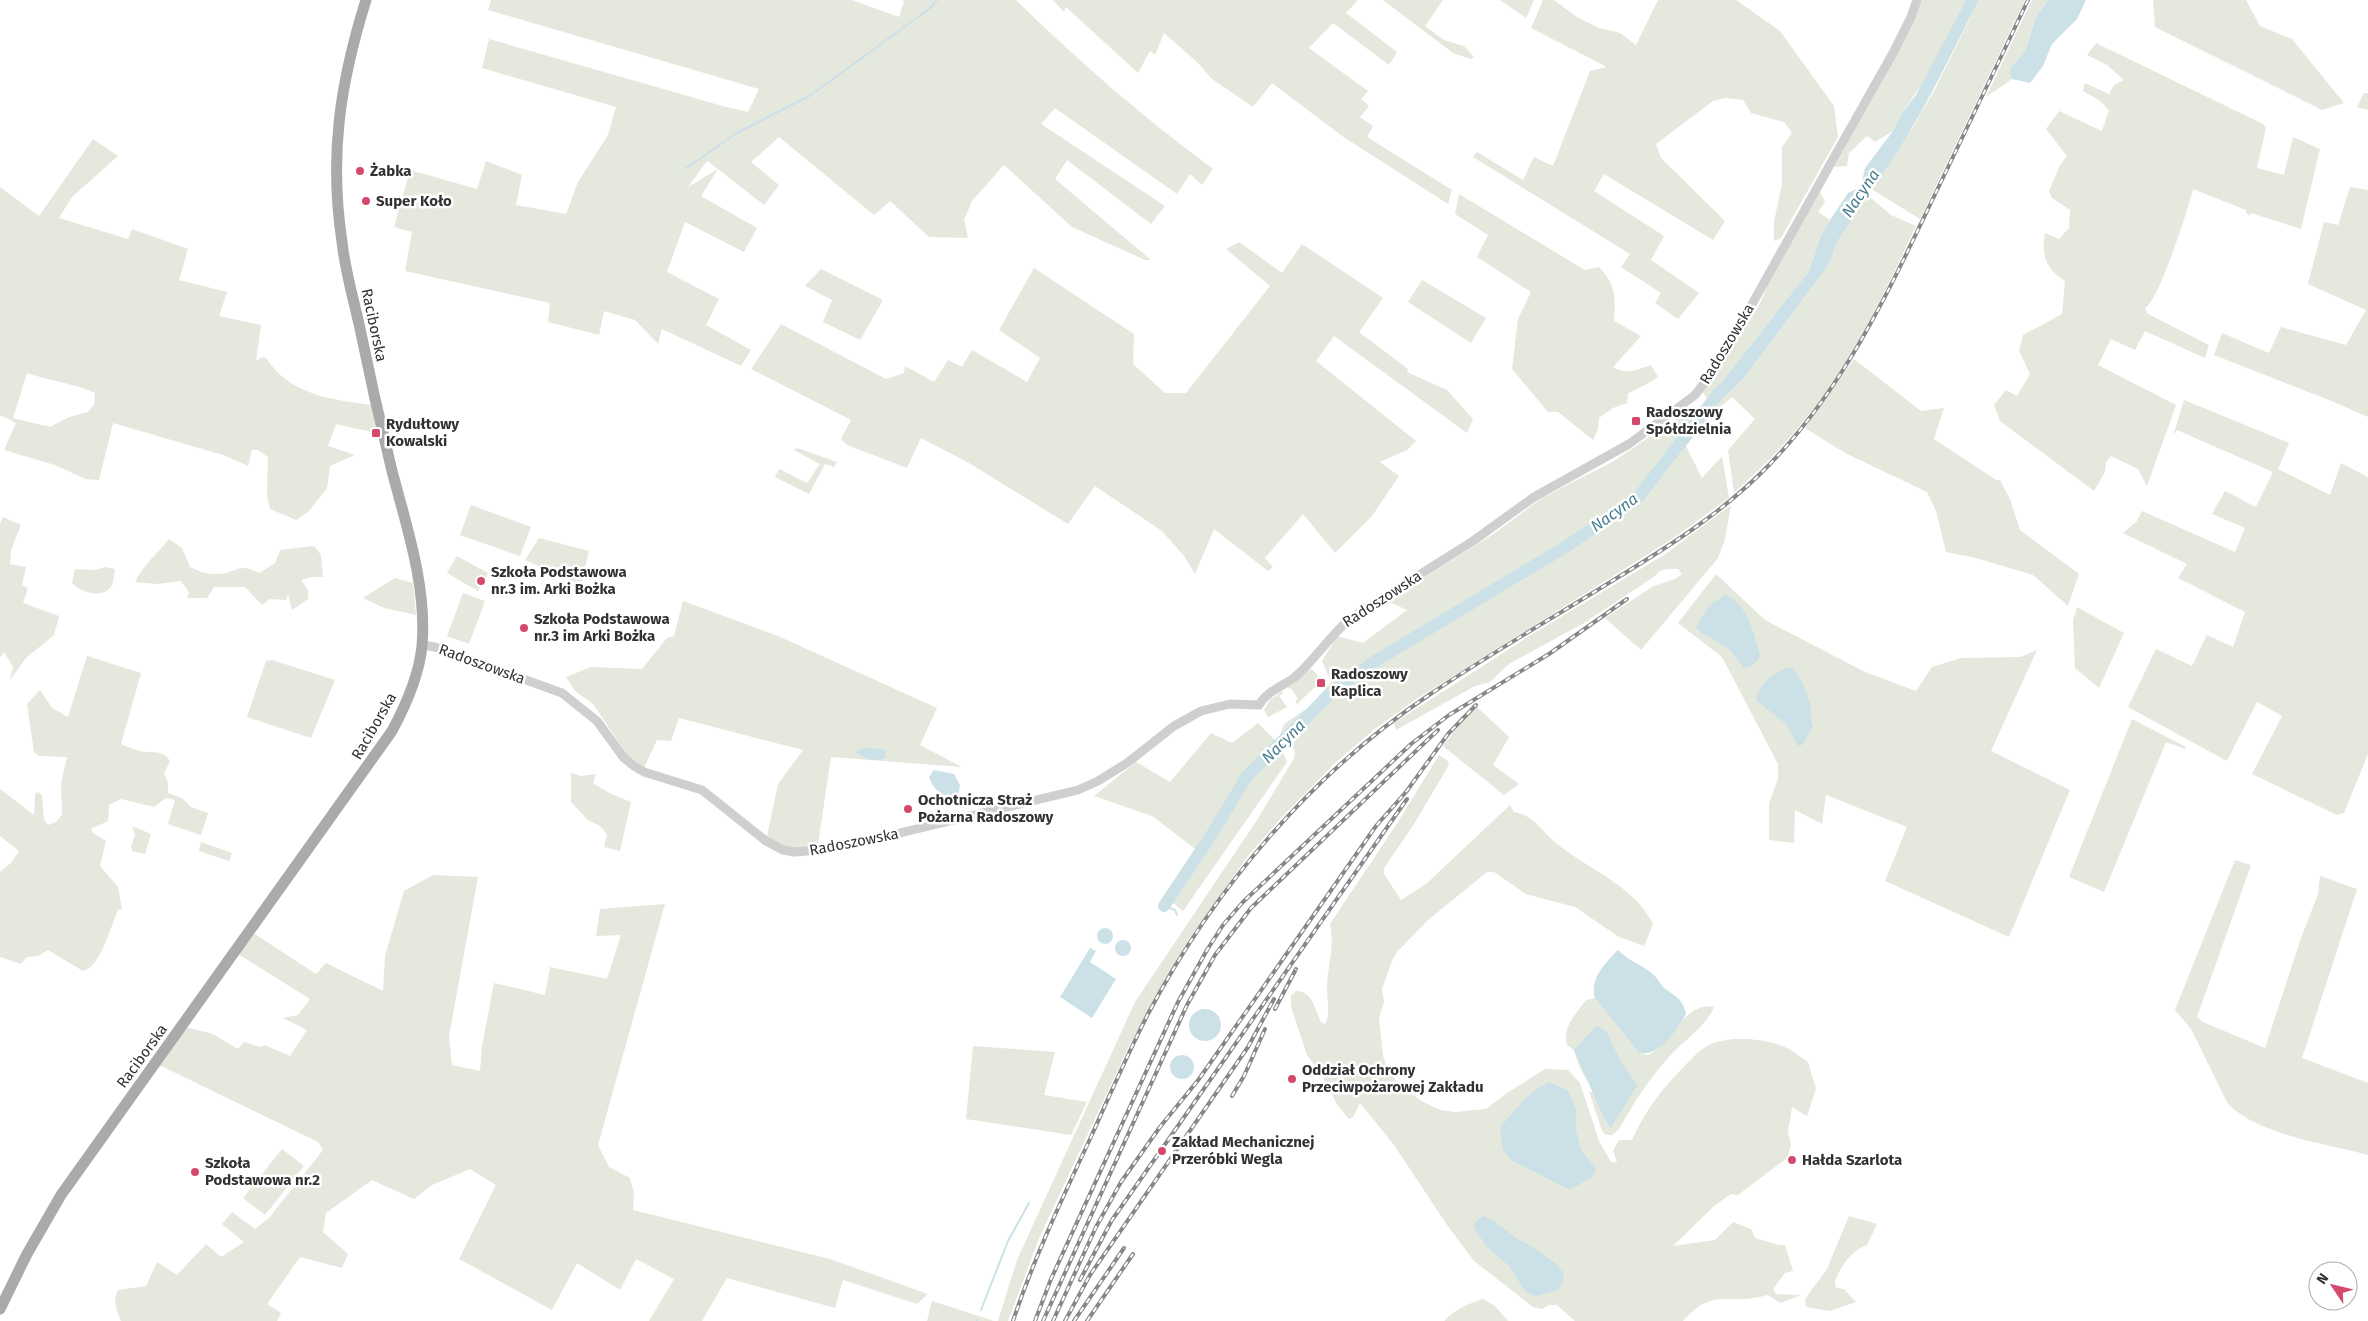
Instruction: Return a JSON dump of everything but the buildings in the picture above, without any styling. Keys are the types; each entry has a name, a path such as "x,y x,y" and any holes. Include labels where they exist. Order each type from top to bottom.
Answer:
{"main road":[{"name":"Raciborska","path":"0,1309 27,1254 67,1187 392,731 407,701 420,664 422,599 345,260 339,218 335,168 339,118 345,74 366,0"}],"street":[{"name":"Radoszowska","path":"422,644 562,693 597,721 624,758 634,766 644,772 702,790 766,841 786,851 821,850 871,840 1051,798 1090,785 1127,763 1174,726 1201,711 1230,704 1259,705 1263,699 1294,677 1338,628 1351,618 1473,542 1534,497 1629,444 1695,395 1718,365 1893,53 1917,0"}],"shaded area":[{"path":"491,0 852,0 899,17 904,1 901,0 1016,0 1112,88 1213,169 1202,185 1190,174 1177,194 1055,108 1041,124 1165,206 1151,224 1067,160 1055,179 1151,260 1145,260 1072,227 1004,165 972,201 964,220 968,238 929,237 890,201 874,215 779,137 751,162 779,185 764,205 718,169 701,196 757,228 744,252 685,222 667,272 719,299 706,325 751,350 741,366 662,329 658,344 635,320 604,311 599,335 548,322 550,303 405,271 412,232 394,227 410,170 477,189 486,161 522,175 516,205 566,214 578,182 608,135 616,107 482,68 489,39 748,112 759,89 488,10","holes":["707,161 718,169 688,187"]},
{"path":"1053,0 1358,0 1346,13 1397,52 1389,65 1333,23 1309,48 1368,91 1361,99 1369,106 1360,117 1373,126 1367,137 1452,190 1448,204 1342,136 1272,83 1253,107 1212,79 1197,62 1164,33 1155,55 1150,51 1138,73 1066,7 1064,12"},
{"path":"1383,0 1443,0 1425,26 1444,40 1464,46 1474,57 1471,59 1453,53"},
{"path":"1500,0 1534,0 1526,18"},
{"path":"1543,0 1554,0 1577,17 1599,28 1620,33 1636,45 1658,0 1736,0 1780,31 1834,106 1838,137 1781,238 1774,241 1774,222 1782,184 1782,147 1792,133 1784,122 1751,113 1743,100 1725,98 1713,101 1656,144 1661,158 1725,221 1713,240 1604,174 1594,191 1664,236 1651,260 1699,293 1678,319 1655,303 1661,293 1621,267 1630,254 1473,157 1477,152 1523,180 1534,157 1553,166 1590,71 1607,67 1531,28"},
{"path":"1922,0 1966,0 1924,81 1902,113 1893,131 1875,142 1867,136 1849,153 1847,166 1834,167 1883,80"},
{"path":"1979,0 2025,0 1920,219 1868,187 1874,184 1913,127 1935,89"},
{"path":"2032,0 2048,0 2036,17 2026,50 2009,70 2012,79 1986,97"},
{"path":"2153,0 2246,0 2260,26 2292,39 2344,103 2322,110 2155,27"},
{"path":"2096,43 2263,124 2266,128 2257,168 2284,175 2293,137 2320,149 2301,229 2251,213 2250,216 2246,213 2246,210 2193,189 2165,273 2151,302 2145,308 2148,314 2209,345 2205,358 2145,331 2135,350 2111,339 2098,365 2176,405 2147,486 2138,469 2111,456 2106,462 2105,472 2094,491 2000,421 1994,405 2006,390 2017,396 2030,374 2019,351 2023,335 2062,314 2065,281 2049,267 2046,261 2044,241 2045,233 2059,239 2069,228 2070,210 2052,198 2049,191 2060,165 2067,156 2046,129 2059,111 2102,131 2109,110 2099,100 2083,91 2085,83 2109,94 2114,85 2124,80 2107,65 2087,55"},
{"path":"2364,93 2368,93 2368,110 2357,107"},
{"path":"93,139 118,156 72,197 59,218 128,239 132,229 188,249 179,280 227,292 219,316 261,325 256,361 262,357 266,358 287,380 313,394 342,401 373,405 376,433 336,424 328,446 355,455 330,466 327,488 309,511 296,520 270,509 267,495 268,457 258,450 252,450 248,466 223,455 113,423 99,480 85,479 55,465 4,450 16,423 0,415 0,187 39,216","holes":["27,373 95,393 94,405 88,412 69,417 50,427 13,418"]},
{"path":"2350,187 2368,190 2368,417 2214,355 2222,333 2269,353 2281,327 2346,345 2366,310 2308,284 2324,222 2338,225"},
{"path":"1819,190 1825,202 1818,212 1830,220 1820,238 1809,271 1708,400 1703,393 1745,323 1760,304 1768,282"},
{"path":"1864,192 1891,215 1916,226 1865,329 1835,378 1801,424 1734,493 1728,450 1755,419 1732,397 1714,412 1713,408 1744,378 1829,264 1836,245 1860,206"},
{"path":"1459,194 1585,270 1599,267 1609,280 1614,292 1614,321 1641,336 1613,367 1627,371 1651,365 1658,377 1628,394 1627,403 1613,408 1599,418 1598,429 1593,440 1558,412 1548,412 1512,369 1518,319 1531,292 1477,257 1488,235 1455,214"},
{"path":"1239,242 1282,273 1302,244 1383,298 1359,332 1408,369 1407,372 1447,390 1473,419 1467,433 1334,336 1316,361 1416,441 1407,450 1380,462 1399,476 1372,516 1335,553 1303,514 1265,558 1273,567 1268,571 1214,529 1195,574 1184,556 1162,531 1095,486 1068,524 969,463 921,438 907,468 847,445 841,439 851,420 751,369 781,324 886,379 904,373 905,366 934,382 948,360 962,367 972,350 1027,382 1040,358 999,330 1034,268 1134,334 1133,364 1165,393 1186,393 1270,286 1226,249"},
{"path":"821,269 883,300 860,340 823,322 832,300 805,286"},
{"path":"1422,280 1486,318 1471,343 1408,302"},
{"path":"1854,359 1921,411 1944,408 1934,439 1996,480 2000,480 2010,499 2020,530 2079,574 2068,606 2033,575 1976,558 1946,552 1936,511 1927,492 1845,453 1805,428"},
{"path":"2184,400 2289,443 2278,469 2330,495 2341,463 2368,477 2368,754 2344,813 2337,815 2252,774 2282,716 2257,702 2227,761 2128,707 2156,649 2192,666 2207,635 2233,647 2245,612 2178,578 2187,564 2123,533 2137,521 2142,511 2235,552 2245,528 2212,514 2225,491 2256,507 2273,472 2177,430 2173,436"},
{"path":"1693,407 1702,411 1635,496 1561,547 1372,659 1331,691 1283,739 1280,735 1284,724 1309,707 1331,682 1322,661 1337,636 1363,643 1407,610 1387,601 1495,533 1542,498 1614,461"},
{"path":"1704,415 1709,418 1686,446 1702,478 1722,456 1729,498 1669,541 1415,700 1376,728 1336,762 1282,817 1248,856 1189,939 1130,1044 1040,1236 1008,1321 998,1321 1017,1260 1135,1002 1259,817 1294,758 1295,751 1288,740 1333,694 1564,550 1638,500"},
{"path":"797,448 837,462 834,467 825,464 809,494 775,477 779,469 807,483 820,464 794,450"},
{"path":"471,505 531,527 520,556 460,535"},
{"path":"1731,505 1725,539 1718,558 1641,650 1605,618 1652,587 1675,579 1682,574 1678,569 1659,572 1584,623 1509,664 1490,682 1475,686 1396,730 1394,723 1531,635 1667,553"},
{"path":"3,517 21,525 11,550 10,564 26,567 22,585 28,588 23,603 59,616 54,635 26,658 10,680 13,667 4,652 0,657 0,524"},
{"path":"539,538 589,551 581,585 525,560"},
{"path":"169,539 182,548 190,567 213,574 241,568 259,573 275,563 280,550 314,546 321,555 323,577 311,577 301,580 308,590 308,599 292,610 288,594 286,600 270,599 262,605 245,587 214,587 207,598 187,598 189,592 181,581 157,584 135,582 146,565"},
{"path":"457,556 488,573 478,591 447,573"},
{"path":"105,567 115,569 112,585 108,590 98,594 92,593 81,590 72,583 75,569 95,570"},
{"path":"1716,574 1765,620 1865,672 1916,691 1932,667 1961,658 2020,657 2037,650 1991,751 2070,790 2009,937 1885,881 1907,827 1826,795 1822,824 1795,810 1794,843 1769,840 1769,803 1778,779 1778,764 1722,657 1678,623"},
{"path":"395,578 413,583 416,615 384,608 363,598"},
{"path":"463,593 485,601 469,644 447,636"},
{"path":"683,601 778,636 937,708 920,745 962,767 831,757 817,851 794,852 766,841 778,784 803,750 679,718 671,741 657,740 644,768 628,756 593,704 575,691 566,677 591,667 642,669 667,638 674,636"},
{"path":"2077,607 2124,633 2099,688 2075,668 2073,621"},
{"path":"87,656 141,673 121,744 139,751 165,755 170,761 164,773 168,783 168,793 182,798 191,807 208,813 201,835 168,824 175,800 166,798 154,807 121,799 109,805 108,821 91,829 93,833 106,841 100,866 118,887 122,909 118,910 105,945 95,962 83,971 48,950 38,956 27,957 21,964 0,957 0,872 11,863 19,851 0,836 0,789 34,815 35,794 38,792 42,795 44,819 48,825 56,822 62,815 61,783 67,757 39,756 34,752 27,704 40,690 52,708 68,717"},
{"path":"272,660 335,680 311,738 247,717 266,661"},
{"path":"1312,669 1318,676 1315,687 1297,704 1295,701 1298,699 1291,688 1289,689 1287,686"},
{"path":"1282,691 1283,693 1279,696 1287,707 1268,717 1264,710 1272,697"},
{"path":"1477,707 1509,737 1493,765 1519,784 1504,795 1443,746 1459,725"},
{"path":"2132,719 2186,747 2185,749 2166,742 2104,892 2069,877"},
{"path":"1258,723 1278,743 1246,776 1198,851 1152,816 1094,796 1136,762 1170,782 1211,733 1232,743"},
{"path":"1281,748 1287,762 1183,911 1171,901 1224,823 1249,779"},
{"path":"1439,755 1447,760 1449,765 1414,824 1384,868 1384,874 1401,900 1426,884 1510,805 1514,812 1533,820 1556,843 1622,888 1645,910 1653,924 1644,946 1619,937 1575,907 1526,894 1494,872 1487,872 1428,920 1397,952 1392,961 1382,989 1384,1002 1379,1018 1383,1056 1387,1068 1401,1087 1425,1103 1441,1110 1455,1112 1486,1109 1545,1069 1568,1070 1580,1083 1599,1141 1611,1162 1617,1162 1613,1151 1619,1140 1632,1140 1646,1113 1658,1096 1671,1080 1704,1048 1726,1040 1746,1039 1774,1043 1789,1049 1808,1062 1816,1089 1807,1116 1792,1107 1788,1131 1791,1146 1787,1158 1738,1195 1731,1194 1714,1206 1673,1246 1715,1240 1733,1222 1751,1229 1755,1238 1785,1245 1793,1271 1785,1273 1773,1289 1776,1294 1801,1295 1781,1303 1767,1295 1754,1298 1713,1300 1704,1303 1694,1310 1683,1321 1575,1321 1557,1305 1549,1305 1542,1309 1533,1307 1474,1261 1447,1225 1394,1145 1360,1103 1353,1117 1349,1119 1338,1106 1320,1072 1307,1055 1291,1007 1291,996 1296,991 1306,994 1312,1002 1321,1022 1325,1024 1328,1012 1327,982 1332,941 1330,924 1398,822"},
{"path":"571,773 581,776 596,774 593,783 609,793 631,802 620,851 604,847 607,834 600,826 588,820 571,802"},
{"path":"132,826 151,834 145,854 132,851 131,846 135,835"},
{"path":"201,842 232,853 229,861 199,851"},
{"path":"2235,860 2251,865 2197,1017 2203,1022 2265,1048 2301,938 2318,894 2320,876 2357,889 2302,1058 2368,1083 2368,1155 2272,1130 2239,1113 2227,1102 2191,1029 2175,1010"},
{"path":"433,875 478,877 449,1036 452,1065 480,1071 482,1046 494,983 545,995 550,967 607,979 621,935 596,936 600,909 665,904 598,1145 609,1167 630,1178 634,1193 633,1210 830,1259 928,1294 917,1304 843,1280 835,1308 727,1278 702,1321 649,1321 674,1279 636,1259 620,1290 577,1263 552,1310 459,1259 496,1185 470,1169 432,1185 414,1199 372,1180 326,1213 323,1232 348,1254 342,1268 300,1257 267,1304 281,1313 277,1321 121,1321 115,1302 118,1290 146,1286 157,1262 177,1275 206,1244 221,1257 244,1242 222,1224 232,1212 255,1229 269,1218 323,1150 318,1142 155,1063 182,1026 213,1034 238,1049 244,1042 260,1047 265,1045 290,1056 307,1030 283,1018 298,1015 310,999 235,952 250,931 316,974 326,963 383,991 385,956 404,891"},
{"path":"1595,998 1639,1053 1648,1055 1664,1042 1686,1016 1694,1010 1714,1007 1699,1028 1654,1074 1619,1129 1612,1135 1606,1135 1602,1131 1589,1091 1594,1093 1579,1066 1574,1050 1567,1045 1566,1038 1566,1032 1574,1016 1586,1000"},
{"path":"973,1046 1055,1052 1044,1095 1087,1102 1071,1135 966,1119"},
{"path":"282,1149 304,1166 265,1215 243,1198"},
{"path":"1849,1216 1877,1224 1867,1245 1856,1251 1847,1260 1835,1281 1836,1288 1844,1289 1856,1302 1830,1311 1806,1307 1805,1299 1827,1269"},
{"path":"1483,1299 1495,1306 1508,1321 1444,1321 1462,1307"},
{"path":"932,1301 994,1321 927,1321"}],"water":[{"path":"1966,0 1979,0 1909,133 1881,176 1868,187 1862,182 1865,168 1893,131 1902,113 1916,95"},
{"path":"2048,0 2086,0 2077,19 2052,44 2043,66 2030,83 2012,79 2009,70 2026,50 2036,17"},
{"path":"1858,188 1864,192 1860,206 1836,245 1829,264 1744,378 1713,408 1708,400 1809,271 1820,238 1830,220 1848,193"},
{"path":"1725,595 1740,605 1753,630 1760,656 1756,663 1750,667 1744,668 1728,648 1700,632 1696,627 1709,606"},
{"path":"1787,668 1793,668 1799,676 1811,707 1813,727 1802,745 1798,746 1786,724 1757,701 1760,690 1767,680"},
{"path":"860,749 886,750 885,758 878,760 870,759 856,752"},
{"path":"934,770 954,774 960,785 958,797 948,797 940,793 933,786 929,777"},
{"path":"1102,928 1108,928 1113,933 1111,942 1102,944 1097,939 1097,933"},
{"path":"1123,940 1131,948 1123,956 1115,948"},
{"path":"1090,948 1096,951 1090,962 1116,979 1092,1018 1060,997"},
{"path":"1618,950 1654,975 1664,988 1678,999 1685,1009 1686,1014 1667,1041 1654,1051 1639,1053 1595,998 1594,985 1596,978 1603,966"},
{"path":"1205,1009 1216,1014 1221,1025 1216,1036 1205,1041 1194,1036 1189,1025 1194,1014"},
{"path":"1597,1025 1607,1033 1620,1060 1637,1085 1611,1128 1604,1118 1574,1050"},
{"path":"1182,1055 1191,1058 1194,1067 1191,1076 1182,1079 1173,1076 1170,1067 1173,1058"},
{"path":"1549,1082 1568,1091 1576,1110 1576,1130 1581,1150 1596,1168 1592,1177 1570,1190 1511,1160 1503,1150 1500,1127 1528,1096"},
{"path":"1483,1216 1493,1220 1516,1238 1536,1249 1555,1263 1564,1274 1562,1284 1556,1291 1535,1296 1526,1292 1508,1265 1487,1247 1473,1227 1478,1219"}],"waterway":[{"path":"686,168 737,133 811,95 929,9 937,0"},
{"name":"Nacyna","path":"1164,906 1212,834 1247,776 1332,692 1372,663 1562,549 1637,499 1721,390"},
{"name":"Nacyna","path":"1164,906 1175,910 1177,915"},
{"path":"981,1310 1008,1241 1029,1203"}],"railway":[{"path":"1013,1321 1049,1229 1140,1029 1174,968 1203,923 1235,879 1269,837 1306,798 1386,726 1474,666 1695,528 1734,498 1770,464 1819,405 1860,343 1912,243 2028,0"},
{"path":"1035,1321 1051,1279 1178,1002 1223,925 1243,902 1411,744 1449,715 1549,654 1627,599"},
{"path":"1053,1321 1096,1227 1121,1182 1160,1127 1199,1079 1376,826 1406,792 1448,734 1476,705"},
{"path":"1043,1321 1187,1005 1215,955 1251,908 1438,730"},
{"path":"1080,1280 1112,1220 1407,799"},
{"path":"1275,1009 1296,969"},
{"path":"1065,1321 1090,1275 1248,1047 1274,999"},
{"path":"1232,1096 1244,1076 1265,1029"},
{"path":"1074,1321 1124,1248"},
{"path":"1087,1321 1133,1254"}],"place":[{"name":"Żabka","path":"360,171"},
{"name":"Super Koło","path":"366,201"},
{"name":"Radoszowy Spółdzielnia","path":"1636,421"},
{"name":"Rydułtowy Kowalski","path":"376,433"},
{"name":"Szkoła Podstawowa nr.3 im. Arki Bożka","path":"481,581"},
{"name":"Szkoła Podstawowa nr.3 im Arki Bożka","path":"524,628"},
{"name":"Radoszowy Kaplica","path":"1321,683"},
{"name":"Ochotnicza Straż Pożarna Radoszowy","path":"908,809"},
{"name":"Oddział Ochrony Przeciwpożarowej Zakładu","path":"1292,1079"},
{"name":"Zakład Mechanicznej Przeróbki Wegla","path":"1162,1151"},
{"name":"Hałda Szarlota","path":"1792,1160"},
{"name":"Szkoła Podstawowa nr.2","path":"195,1172"}]}
